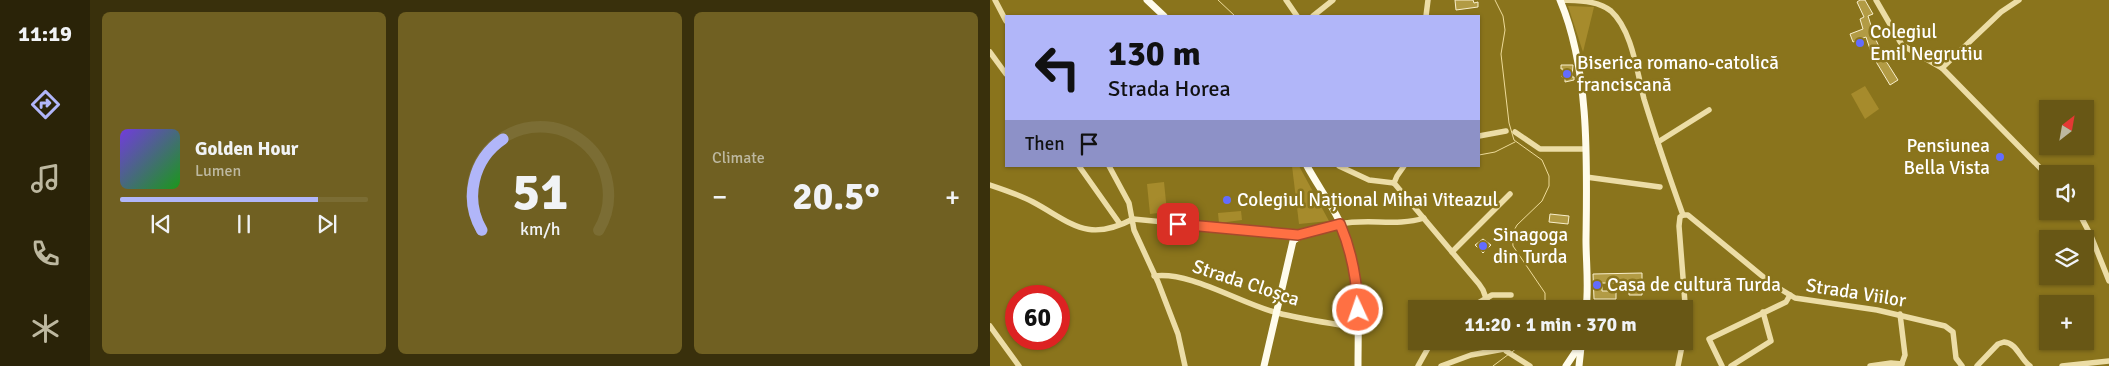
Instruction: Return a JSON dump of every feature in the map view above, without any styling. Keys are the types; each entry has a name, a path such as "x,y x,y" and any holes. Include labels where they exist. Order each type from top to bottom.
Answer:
{"main road":[{"path":"1147,0 1163,15"},
{"path":"1561,0 1577,57 1586,149 1586,300"},
{"path":"1308,167 1340,224 1352,259 1357,292 1358,366"},
{"path":"1264,366 1291,246 1298,235 1340,224"},
{"path":"1566,366 1577,350"},
{"path":"1579,366 1581,350"}],"street":[{"path":"995,0 1005,19"},
{"path":"1286,0 1296,15"},
{"path":"1314,15 1333,0"},
{"path":"1426,15 1428,0"},
{"path":"1561,0 1604,2 1616,17 1632,50 1658,142 1683,214 1680,217 1679,226 1685,300"},
{"path":"1876,0 1902,45 1942,68 2039,167"},
{"path":"1942,68 2001,12 2019,0"},
{"path":"990,52 1005,73"},
{"path":"1658,142 1708,110"},
{"path":"1480,136 1506,131"},
{"path":"1515,132 1540,149 1586,149"},
{"path":"1080,167 1120,224"},
{"path":"1110,167 1124,191 1132,211 1134,230 1178,334 1185,366"},
{"path":"1341,167 1369,180 1394,183 1479,284 1487,298"},
{"path":"1394,183 1403,167"},
{"path":"1586,177 1660,187"},
{"path":"990,185 1031,201 1078,228 1105,229 1133,219 1298,235"},
{"path":"1452,252 1510,194"},
{"name":"Strada Viilor","path":"1683,214 1688,215 1764,279 1790,295 1804,300 1900,314 1939,323 1949,328 1953,332 1956,358 1962,366"},
{"path":"1340,224 1374,221 1398,222 1424,218"},
{"path":"2083,220 2109,281"},
{"name":"Strada Cloșca","path":"1154,276 1163,274 1182,278 1277,313 1358,328"},
{"path":"1484,300 1492,295 1511,295"},
{"path":"1722,366 1709,338 1786,302 1790,295"},
{"path":"1731,366 1771,341 1763,312"},
{"path":"1870,366 1891,363 1902,365 1905,349 1900,314"},
{"path":"990,326 1019,366"},
{"path":"1977,366 1998,344 2004,342 2013,346 2024,362 2030,366"},
{"path":"1421,364 1428,350"},
{"path":"1442,366 1471,355 1505,350 1530,366"},
{"path":"1678,366 1681,350"},
{"path":"2062,366 2078,366 2109,361"}],"shaded area":[{"path":"1568,6 1594,7 1583,52"},
{"path":"1865,86 1879,109 1865,119 1851,94"},
{"path":"1292,167 1300,167 1329,221 1299,224"},
{"path":"1164,182 1167,212 1150,214 1147,184"},
{"path":"1241,211 1242,220 1219,223 1218,213"}],"building":[{"path":"1455,0 1473,0 1474,3 1478,2 1478,7 1456,10"},
{"name":"Colegiul Emil Negrutiu","path":"1865,0 1873,14 1868,16 1875,38 1898,80 1890,85 1872,55 1866,37 1853,42 1850,34 1863,29 1860,19 1864,17 1857,2"},
{"name":"Biserica romano-catolică franciscană","path":"1561,65 1573,65 1572,77 1574,77 1574,80 1565,82 1565,77 1562,77 1563,69 1561,69"},
{"path":"1550,214 1569,216 1568,224 1549,222"},
{"name":"Sinagoga din Turda","path":"1483,239 1491,245 1483,253 1475,245"},
{"path":"1642,273 1642,295 1629,295 1629,283 1602,283 1602,291 1616,291 1616,299 1594,299 1593,274"}],"waterway":[{"path":"1218,0 1234,15"},
{"path":"1495,0 1503,16 1505,30 1501,54 1509,123 1514,140 1542,160 1549,176 1549,186 1542,201 1517,225 1512,234 1513,246 1545,293 1545,300"},
{"path":"1480,155 1495,152 1515,142"},
{"path":"1493,366 1509,354"}],"place":[{"name":"Colegiul Emil Negrutiu","path":"1860,43"},
{"name":"Biserica romano-catolică franciscană","path":"1567,74"},
{"name":"Pensiunea Bella Vista","path":"2000,157"},
{"name":"Colegiul Național Mihai Viteazul","path":"1227,200"},
{"name":"Sinagoga din Turda","path":"1483,246"},
{"name":"Casa de cultură Turda","path":"1597,285"}],"route":[{"path":"1178,224 1298,235 1340,224 1347,239 1352,259 1358,310"}]}
